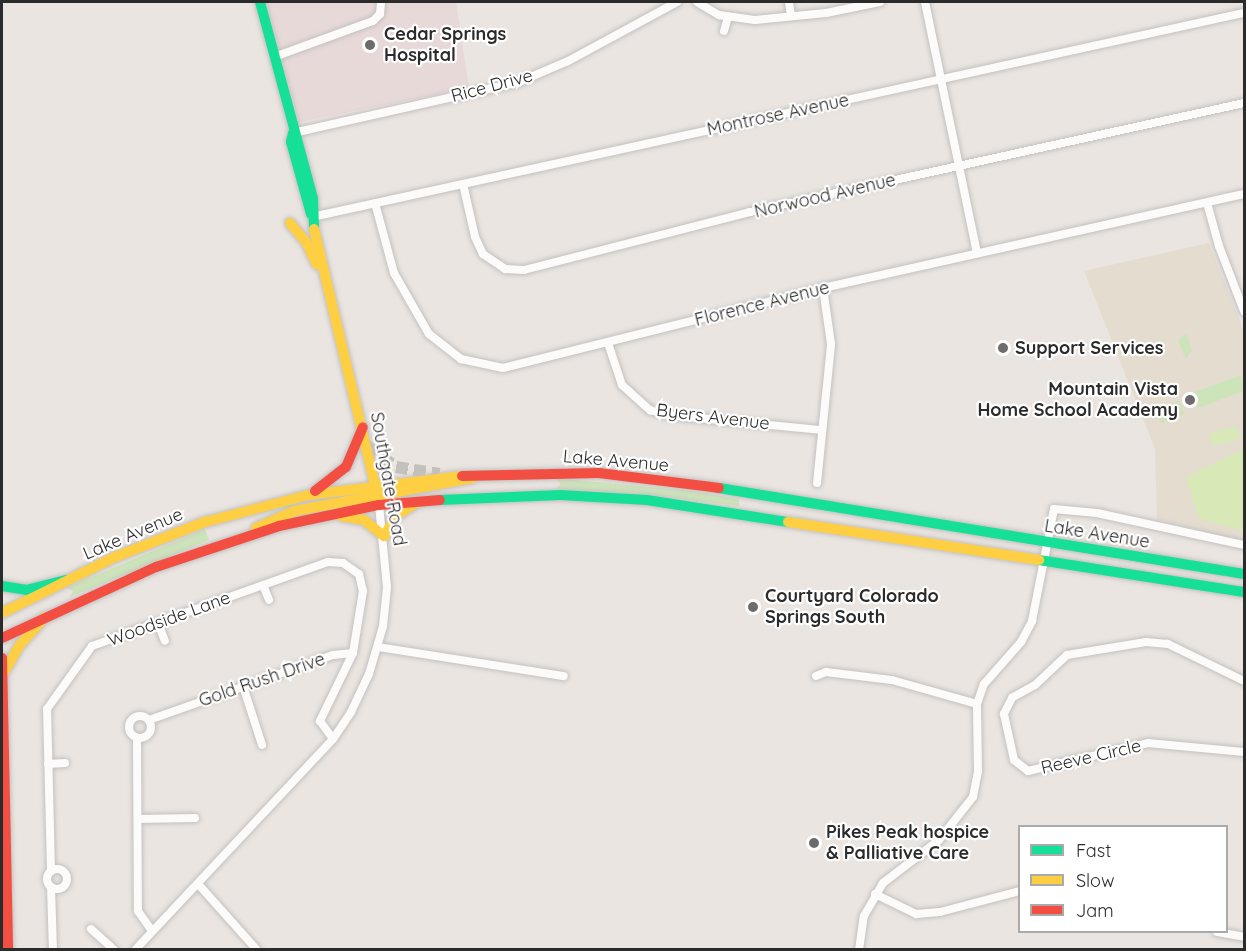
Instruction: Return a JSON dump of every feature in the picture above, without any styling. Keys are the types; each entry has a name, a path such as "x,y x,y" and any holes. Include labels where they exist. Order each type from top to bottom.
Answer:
{"main road":[{"name":"Southgate Road","path":"260,2 293,134 291,142 312,217 377,494"},
{"path":"290,223 306,242 328,291"},
{"path":"309,495 346,467 363,427"},
{"name":"Lake Avenue","path":"2,638 156,567 234,540 328,516 377,494 486,474 599,473 644,478 1245,573"},
{"path":"234,540 294,511 377,494"},
{"name":"Lake Avenue","path":"2,613 66,580 204,522 309,495 377,494 423,500 537,495 647,500 1245,592"},
{"path":"328,516 364,520 384,536 397,514 423,500"},
{"path":"2,586 26,590 66,580"},
{"path":"3,674 19,646 45,617"},
{"path":"2,658 8,950"}],"street":[{"path":"274,57 373,21 380,14 381,2"},
{"name":"Rice Drive","path":"293,134 519,82 568,61 677,2"},
{"path":"698,2 728,17 755,20 880,2"},
{"path":"789,2 790,16"},
{"path":"925,2 977,253"},
{"name":"Montrose Avenue","path":"312,217 1245,13"},
{"path":"724,31 728,17"},
{"name":"Norwood Avenue","path":"463,184 475,237 483,254 496,266 524,270 750,212 1245,103"},
{"name":"Florence Avenue","path":"375,203 386,250 408,302 429,334 452,355 482,366 513,367 823,288 1245,194"},
{"path":"1207,203 1219,246 1240,288 1245,311"},
{"path":"817,483 831,333 823,288"},
{"name":"Byers Avenue","path":"608,343 622,385 650,410 669,416 822,430"},
{"name":"Southgate Road","path":"135,950 199,885 333,739 362,691 378,647 387,587 384,536 377,494"},
{"path":"859,950 864,916 875,894 907,861 939,840 968,806 977,779 977,704 984,684 1027,632 1054,509 1097,513 1245,545"},
{"name":"Woodside Lane","path":"51,871 47,710 92,646 328,562 344,563 356,569 363,591 353,653"},
{"path":"263,585 269,600"},
{"path":"158,623 165,641"},
{"name":"Reeve Circle","path":"1245,681 1168,644 1146,642 1067,655 1035,685 1012,698 1004,714 1014,760 1028,771 1148,743 1245,752"},
{"path":"378,647 564,676"},
{"name":"Gold Rush Drive","path":"149,720 333,655 353,653"},
{"name":"Gold Rush Drive","path":"333,739 320,721 353,653"},
{"path":"816,676 826,672 892,680 977,704"},
{"path":"243,686 262,745"},
{"path":"137,738 149,734 149,720 138,716 130,722 130,732 137,738 138,911 152,931"},
{"path":"48,764 65,763"},
{"path":"138,819 195,818"},
{"path":"51,887 61,887 66,878 60,869 51,871 47,877 51,887 53,950"},
{"path":"199,885 257,950"},
{"path":"875,894 916,914 940,912 1018,892"},
{"path":"91,928 114,950"},
{"path":"1223,933 1245,937"}],"shaded area":[{"name":"Cedar Springs Hospital","path":"266,2 456,2 469,88 299,122"},
{"name":"Mountain Vista Home School Academy","path":"1209,243 1244,332 1244,541 1157,520 1155,449 1084,271"}],"green space":[{"path":"1186,333 1192,350 1186,359 1178,341"},
{"path":"1241,375 1244,391 1198,408 1192,393"},
{"path":"1179,401 1184,414 1161,423 1156,409"},
{"path":"1236,426 1240,439 1212,446 1209,433"},
{"path":"1244,449 1244,531 1199,519 1186,477"},
{"path":"555,478 692,491 739,499 739,506 651,495 555,489 561,484"},
{"path":"205,529 209,540 70,597 73,591 66,588"}],"tunnel":[{"path":"367,446 396,467 439,474"}],"traffic: fast":[{"path":"260,2 313,199 314,229"},
{"path":"293,133 291,142 311,214"},
{"path":"719,488 1244,574"},
{"path":"440,500 560,495 647,500 788,522"},
{"path":"1039,560 1244,592"},
{"path":"2,586 26,590 66,580"}],"traffic: slow":[{"path":"290,223 306,242 317,265"},
{"path":"314,229 377,493"},
{"path":"2,613 115,557 205,522 309,495 462,476"},
{"path":"256,528 294,511 472,478"},
{"path":"341,516 364,520 384,536 397,515 416,503"},
{"path":"788,522 1039,560"},
{"path":"3,674 19,646 45,617"}],"traffic: jam":[{"path":"315,491 346,467 363,427"},
{"path":"462,476 599,473 719,488"},
{"path":"2,638 156,567 279,526 379,505 440,500"},
{"path":"2,658 8,950"}],"place":[{"name":"Cedar Springs Hospital","path":"370,45"},
{"name":"Support Services","path":"1003,348"},
{"name":"Mountain Vista Home School Academy","path":"1190,400"},
{"name":"Courtyard Colorado Springs South","path":"753,607"},
{"name":"Pikes Peak hospice & Palliative Care","path":"814,843"}]}
